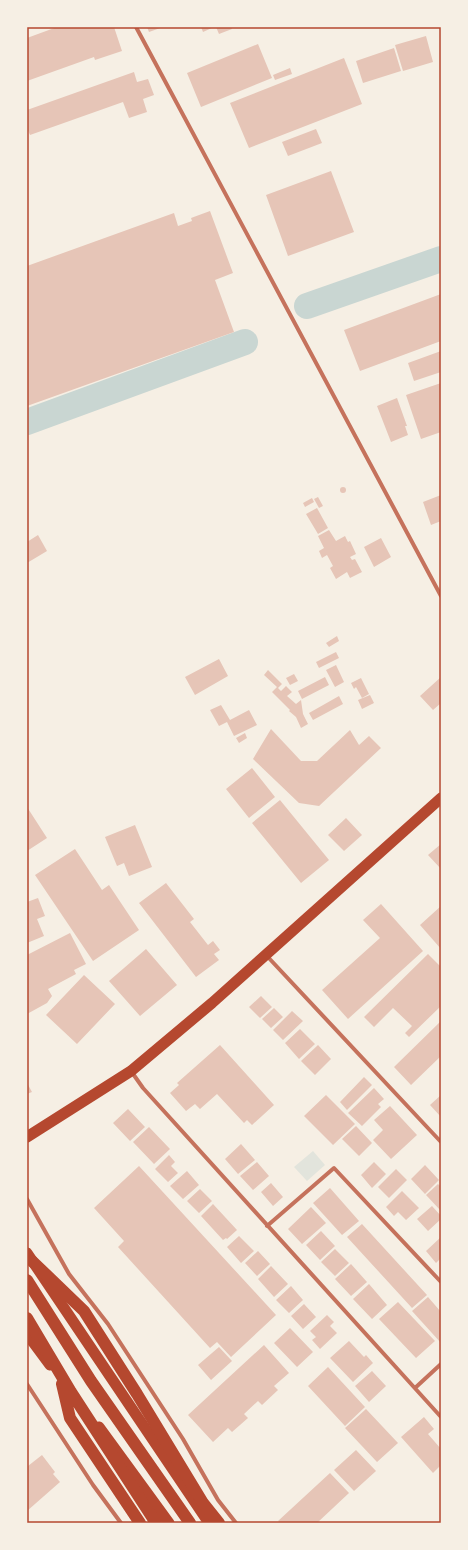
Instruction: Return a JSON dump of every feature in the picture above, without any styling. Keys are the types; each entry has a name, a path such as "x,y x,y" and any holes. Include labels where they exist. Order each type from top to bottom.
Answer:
{"highway":[{"path":"27,1137 131,1071 212,1003 441,798"},
{"path":"30,1257 84,1311 137,1394 203,1503 218,1523"},
{"path":"30,1257 209,1523"},
{"path":"27,1280 91,1381 190,1523"},
{"path":"27,1318 71,1392 156,1523"},
{"path":"28,1338 112,1443 170,1523"},
{"path":"62,1381 70,1418 140,1523"}],"street":[{"path":"136,27 441,596"},
{"path":"266,954 441,1142"},
{"path":"131,1071 143,1088 441,1417"},
{"path":"267,1226 334,1168 441,1282"},
{"path":"27,1199 69,1274 108,1324 183,1439 218,1500 236,1523"},
{"path":"415,1388 441,1364"},
{"path":"27,1384 93,1485 120,1523"}],"shaded area":[{"path":"313,1151 325,1165 307,1181 294,1167"}],"building":[{"path":"57,27 114,27 122,51 95,60 94,57 27,81 27,38"},
{"path":"147,27 163,27 149,32"},
{"path":"201,27 214,27 203,32"},
{"path":"216,27 231,27 232,29 219,34"},
{"path":"426,36 433,62 403,71 395,45"},
{"path":"258,44 272,78 201,107 187,73"},
{"path":"394,48 401,71 363,83 356,61"},
{"path":"344,58 362,104 249,148 230,103"},
{"path":"290,68 292,74 275,80 273,75"},
{"path":"134,72 137,82 148,79 154,95 143,99 147,112 129,118 123,102 30,135 27,128 27,110"},
{"path":"316,129 322,143 288,156 282,142"},
{"path":"331,171 354,232 288,256 266,195"},
{"path":"210,211 233,273 215,280 234,332 27,406 27,266 174,213 178,226 192,221 191,218"},
{"path":"441,294 441,341 360,371 344,330"},
{"path":"441,351 441,372 414,381 408,363"},
{"path":"441,383 441,432 421,439 406,395"},
{"path":"397,398 407,426 405,426 408,435 391,442 377,406"},
{"path":"343,487 346,490 343,493 340,490"},
{"path":"441,495 441,521 431,525 423,502"},
{"path":"318,497 323,506 319,508 314,499"},
{"path":"312,498 314,502 305,507 303,503"},
{"path":"317,508 328,528 318,534 306,514"},
{"path":"329,530 336,541 345,536 348,542 350,541 356,554 350,557 352,560 355,559 362,572 350,578 347,572 336,579 330,568 333,566 327,555 322,558 319,551 324,548 318,536"},
{"path":"38,535 47,551 27,563 27,542"},
{"path":"381,538 391,557 374,567 364,547"},
{"path":"337,636 339,641 329,647 326,643"},
{"path":"336,652 339,658 319,668 316,662"},
{"path":"219,659 228,676 195,695 185,677"},
{"path":"336,665 344,682 335,687 326,670"},
{"path":"268,670 282,684 278,688 281,691 286,686 292,692 287,696 296,704 301,700 303,714 308,724 301,728 296,717 272,692 277,687 264,675"},
{"path":"294,674 298,681 290,685 286,678"},
{"path":"325,677 329,685 302,699 298,691"},
{"path":"441,677 441,703 433,710 420,696"},
{"path":"361,678 369,694 362,698 356,687 354,689 351,683"},
{"path":"370,695 374,703 362,709 358,700"},
{"path":"339,696 343,704 313,720 309,713"},
{"path":"221,705 230,720 249,710 257,725 234,736 227,722 219,726 210,710"},
{"path":"271,729 301,761 317,761 350,730 359,745 369,736 381,748 319,806 299,803 253,759"},
{"path":"245,733 247,738 239,743 236,738"},
{"path":"252,768 275,797 249,818 226,789"},
{"path":"280,800 329,860 301,883 252,823"},
{"path":"27,807 47,838 27,851"},
{"path":"346,818 362,835 344,851 328,835"},
{"path":"135,825 152,867 129,876 124,863 117,866 105,837"},
{"path":"441,844 441,869 428,855"},
{"path":"75,849 102,890 109,885 139,930 93,961 35,875"},
{"path":"166,883 194,919 190,922 208,945 213,941 220,950 214,954 219,960 196,977 139,903"},
{"path":"38,898 45,916 37,919 44,936 27,943 27,902"},
{"path":"381,904 423,951 348,1019 322,990 380,938 363,920"},
{"path":"441,906 441,949 420,925"},
{"path":"70,933 86,964 74,970 76,974 48,989 52,996 47,1003 27,1014 27,955"},
{"path":"146,949 177,985 140,1016 109,981"},
{"path":"428,954 441,967 441,1006 409,1037 405,1033 412,1026 393,1008 374,1027 364,1017"},
{"path":"84,975 115,1004 77,1044 46,1015"},
{"path":"261,996 272,1007 260,1018 249,1007"},
{"path":"274,1008 283,1017 271,1028 262,1019"},
{"path":"292,1011 303,1021 283,1040 273,1030"},
{"path":"441,1021 441,1056 411,1085 394,1067"},
{"path":"300,1029 315,1044 299,1059 285,1043"},
{"path":"220,1045 274,1105 252,1125 247,1120 244,1123 217,1094 200,1109 195,1104 186,1111 170,1093 179,1085 177,1083"},
{"path":"318,1045 331,1059 315,1075 301,1061"},
{"path":"364,1077 372,1085 347,1110 340,1102"},
{"path":"27,1083 32,1092 27,1094"},
{"path":"374,1088 384,1099 378,1104 381,1107 362,1126 348,1113"},
{"path":"326,1095 355,1124 333,1145 304,1116"},
{"path":"441,1095 441,1117 430,1105"},
{"path":"390,1106 417,1135 391,1159 373,1140 383,1130 374,1120"},
{"path":"128,1109 145,1127 130,1141 113,1123"},
{"path":"356,1126 372,1143 359,1156 342,1139"},
{"path":"149,1127 170,1149 154,1164 133,1142"},
{"path":"241,1144 255,1160 238,1174 225,1159"},
{"path":"169,1155 175,1162 171,1166 178,1173 168,1182 155,1169"},
{"path":"257,1162 269,1176 253,1190 240,1176"},
{"path":"374,1162 386,1174 372,1188 361,1175"},
{"path":"425,1165 439,1180 425,1194 411,1179"},
{"path":"139,1166 276,1315 231,1357 217,1342 210,1348 118,1247 124,1241 94,1208"},
{"path":"396,1169 407,1180 389,1198 378,1187"},
{"path":"187,1171 199,1185 183,1199 170,1186"},
{"path":"271,1183 283,1197 273,1206 261,1192"},
{"path":"438,1184 441,1187 441,1211 426,1195"},
{"path":"330,1188 359,1221 342,1235 313,1203"},
{"path":"200,1189 212,1201 199,1213 187,1201"},
{"path":"402,1191 419,1208 406,1220 398,1212 394,1216 386,1207"},
{"path":"213,1204 237,1230 227,1239 226,1238 223,1240 201,1216"},
{"path":"432,1206 441,1216 441,1219 428,1231 417,1219"},
{"path":"311,1207 326,1223 302,1244 288,1229"},
{"path":"362,1224 427,1295 412,1308 347,1237"},
{"path":"321,1231 335,1246 320,1260 306,1245"},
{"path":"239,1236 254,1251 241,1263 227,1247"},
{"path":"441,1237 441,1258 436,1263 426,1251"},
{"path":"335,1249 349,1263 335,1276 321,1262"},
{"path":"258,1251 270,1264 257,1276 245,1263"},
{"path":"351,1264 367,1282 351,1296 335,1279"},
{"path":"271,1266 288,1284 274,1297 258,1279"},
{"path":"369,1284 387,1305 372,1319 353,1299"},
{"path":"291,1286 303,1300 289,1313 276,1300"},
{"path":"428,1297 441,1312 441,1343 412,1311"},
{"path":"398,1302 435,1341 416,1358 379,1319"},
{"path":"304,1304 316,1317 303,1329 291,1316"},
{"path":"327,1315 334,1322 330,1326 337,1333 320,1349 312,1340 316,1337 310,1331"},
{"path":"290,1328 313,1352 297,1367 274,1343"},
{"path":"349,1341 364,1357 366,1355 373,1363 353,1382 330,1358"},
{"path":"264,1345 289,1373 274,1386 278,1390 262,1405 258,1401 244,1414 248,1418 232,1432 228,1428 213,1442 188,1415"},
{"path":"219,1347 232,1361 211,1380 198,1365"},
{"path":"328,1367 365,1407 345,1426 308,1386"},
{"path":"372,1371 386,1386 369,1402 355,1386"},
{"path":"366,1409 398,1443 377,1462 345,1428"},
{"path":"424,1417 434,1429 428,1434 441,1449 441,1465 433,1473 401,1437"},
{"path":"356,1450 376,1471 354,1491 334,1470"},
{"path":"42,1455 55,1472 53,1474 60,1482 27,1511 27,1465 28,1466"},
{"path":"330,1473 349,1493 317,1523 280,1523 278,1521"}],"waterway":[{"path":"307,306 441,259"},
{"path":"27,422 245,342"}]}
